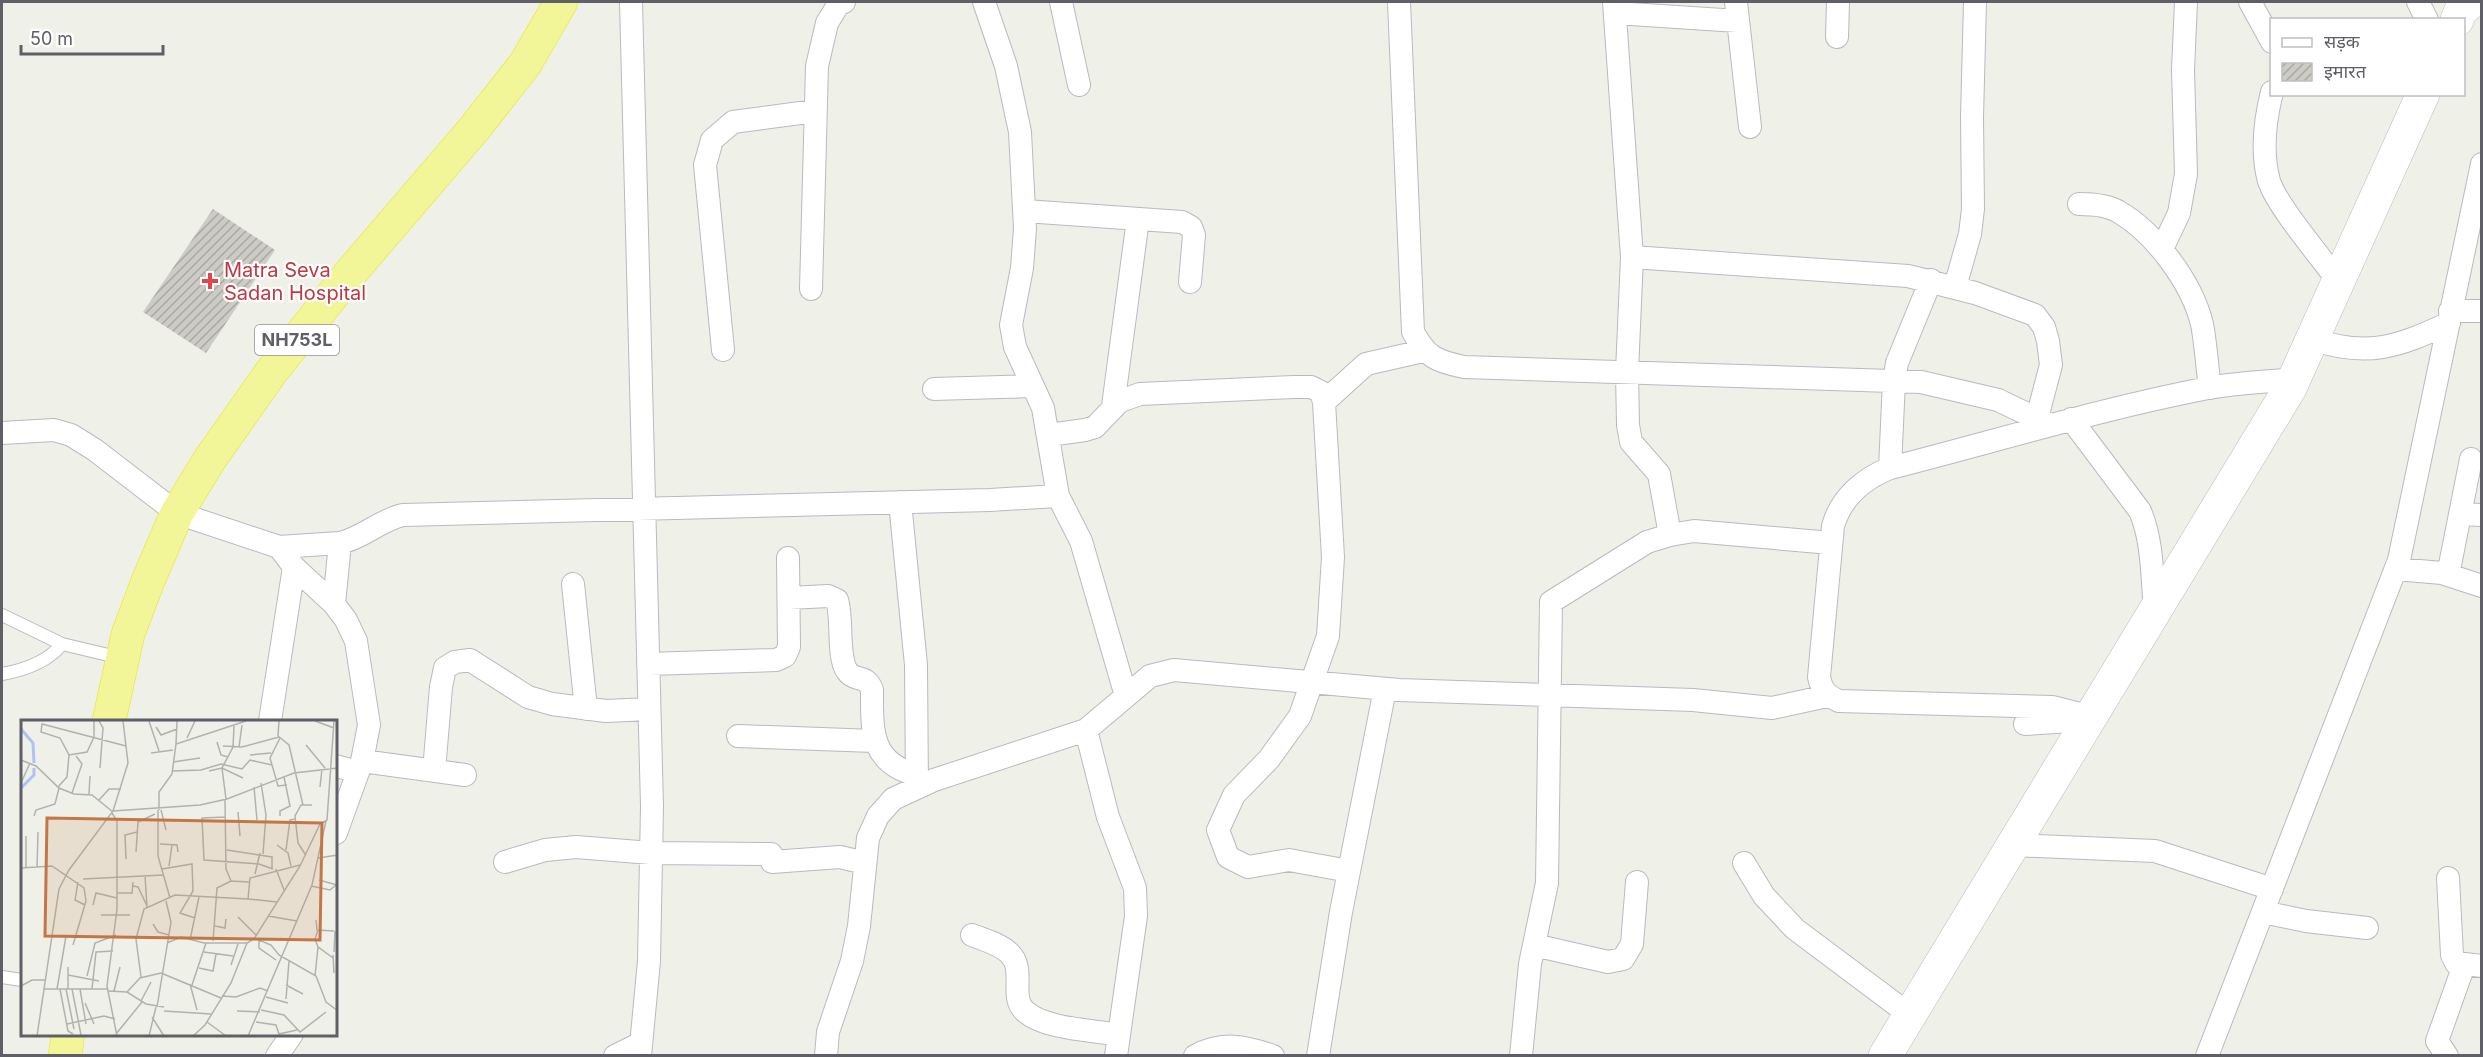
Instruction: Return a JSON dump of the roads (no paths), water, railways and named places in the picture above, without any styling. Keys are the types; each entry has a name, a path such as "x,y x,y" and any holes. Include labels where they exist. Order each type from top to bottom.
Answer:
{"highway":[{"name":"NH753L","path":"109,720 128,634 148,581 177,513 210,459 272,371 347,277 474,129 525,64 561,2"},
{"path":"65,1056 68,1036"}],"main road":[{"path":"2458,18 2462,10 2471,2"},
{"path":"1895,1053 1910,1015 2294,379 2422,96"}],"street":[{"path":"615,1056 640,1049 649,961 651,853 631,2"},
{"path":"811,289 817,66 827,23 838,5 844,2"},
{"path":"984,2 1006,66 1020,132 1025,211 1022,267 1011,325 1015,347 1043,408 1058,496 1081,541 1126,696"},
{"path":"1061,2 1079,85"},
{"path":"1399,2 1413,332 1423,351 1440,362 1464,367 1921,382 1998,400 2053,420 2140,511 2146,524 2150,549 2155,611"},
{"path":"1837,37 1838,2"},
{"path":"1955,287 1970,234 1973,209 1972,117 1975,2"},
{"path":"2162,249 2179,213 2186,174 2183,70 2186,2"},
{"path":"2250,2 2270,40"},
{"path":"2418,2 2426,18"},
{"path":"1670,535 1659,474 1631,442 1628,425 1627,372 1632,258 1615,7 1737,11 1750,127"},
{"path":"2270,96 2265,150 2270,182 2280,202 2338,281"},
{"path":"723,350 705,165 712,140 733,122 815,111"},
{"path":"2207,1056 2396,569 2481,164"},
{"path":"2079,204 2118,210 2139,226 2162,249 2192,298 2201,323 2210,388"},
{"path":"1025,211 1182,222 1191,227 1194,235 1190,282"},
{"path":"1113,406 1138,219"},
{"path":"1632,258 1908,276 1955,287 2035,315 2044,327 2048,341 2053,420"},
{"path":"1890,468 1894,381 1902,347 1931,280"},
{"path":"2312,339 2349,350 2381,347 2412,340 2449,317 2481,311"},
{"path":"1324,402 1366,364 1423,351"},
{"path":"2088,720 2076,713 2052,707 1839,701 1827,696 1821,689 1819,677 1831,543 1835,517 1841,506 1857,487 1873,475 1890,468 2053,420 2210,388 2294,379"},
{"path":"934,389 1033,386"},
{"path":"1049,435 1095,427 1113,406 1129,396 1140,394 1294,387 1311,387 1321,392 1324,402 1333,557 1328,636 1300,716 1269,759 1234,795 1218,830 1228,857 1248,867 1289,860 1349,871"},
{"path":"2,433 54,430 71,435 95,450 177,513 279,547 340,543 352,540 389,518 403,515 1058,496"},
{"path":"2448,575 2471,514 2471,459"},
{"path":"900,502 915,666 917,781"},
{"path":"1521,1056 1534,945 1547,884 1551,602 1647,542 1670,535 1694,531 1831,543"},
{"path":"334,604 340,543"},
{"path":"279,547 294,567 334,604 346,620 356,641 369,725 360,766 338,827"},
{"path":"648,664 776,660 785,656 789,647 788,558"},
{"path":"270,720 294,567"},
{"path":"2396,569 2448,575 2481,586"},
{"path":"573,584 586,708"},
{"path":"789,598 828,596 837,600 841,610 843,662 847,671 855,678 864,679 872,690 874,741 880,753 890,763 917,781"},
{"path":"434,771 441,687 446,668 454,662 470,660 537,701 606,711 649,709"},
{"path":"826,1056 828,1032 852,961 859,926 868,838 878,816 893,799 917,781 1086,730 1150,676 1174,670 1385,689 1693,700 1772,708 1827,696"},
{"path":"1318,1056 1349,871 1385,689"},
{"path":"2025,724 2088,720"},
{"path":"972,935 1008,951 1015,959 1018,969 1018,1002 1024,1011 1037,1020 1117,1045 1136,916 1136,888 1108,817 1086,730"},
{"path":"738,736 874,741"},
{"path":"338,766 465,775"},
{"path":"2013,845 2155,851 2272,888"},
{"path":"504,862 545,850 576,847 771,858 840,857 865,863"},
{"path":"1744,863 1764,896 1795,929 1910,1015"},
{"path":"2447,1056 2437,1041 2473,965 2456,963 2452,955 2448,878"},
{"path":"1534,945 1608,962 1623,959 1632,944 1637,882"},
{"path":"2263,912 2306,921 2367,928"},
{"path":"277,1056 291,1036"},
{"path":"1195,1056 1216,1046 1234,1046 1273,1056"}],"lane":[{"path":"2,615 62,644 122,658"},
{"path":"2,674 38,663 54,654 62,644"},
{"path":"2,977 21,980"}],"place":[{"name":"Matra Seva Sadan Hospital","path":"210,281"}]}
